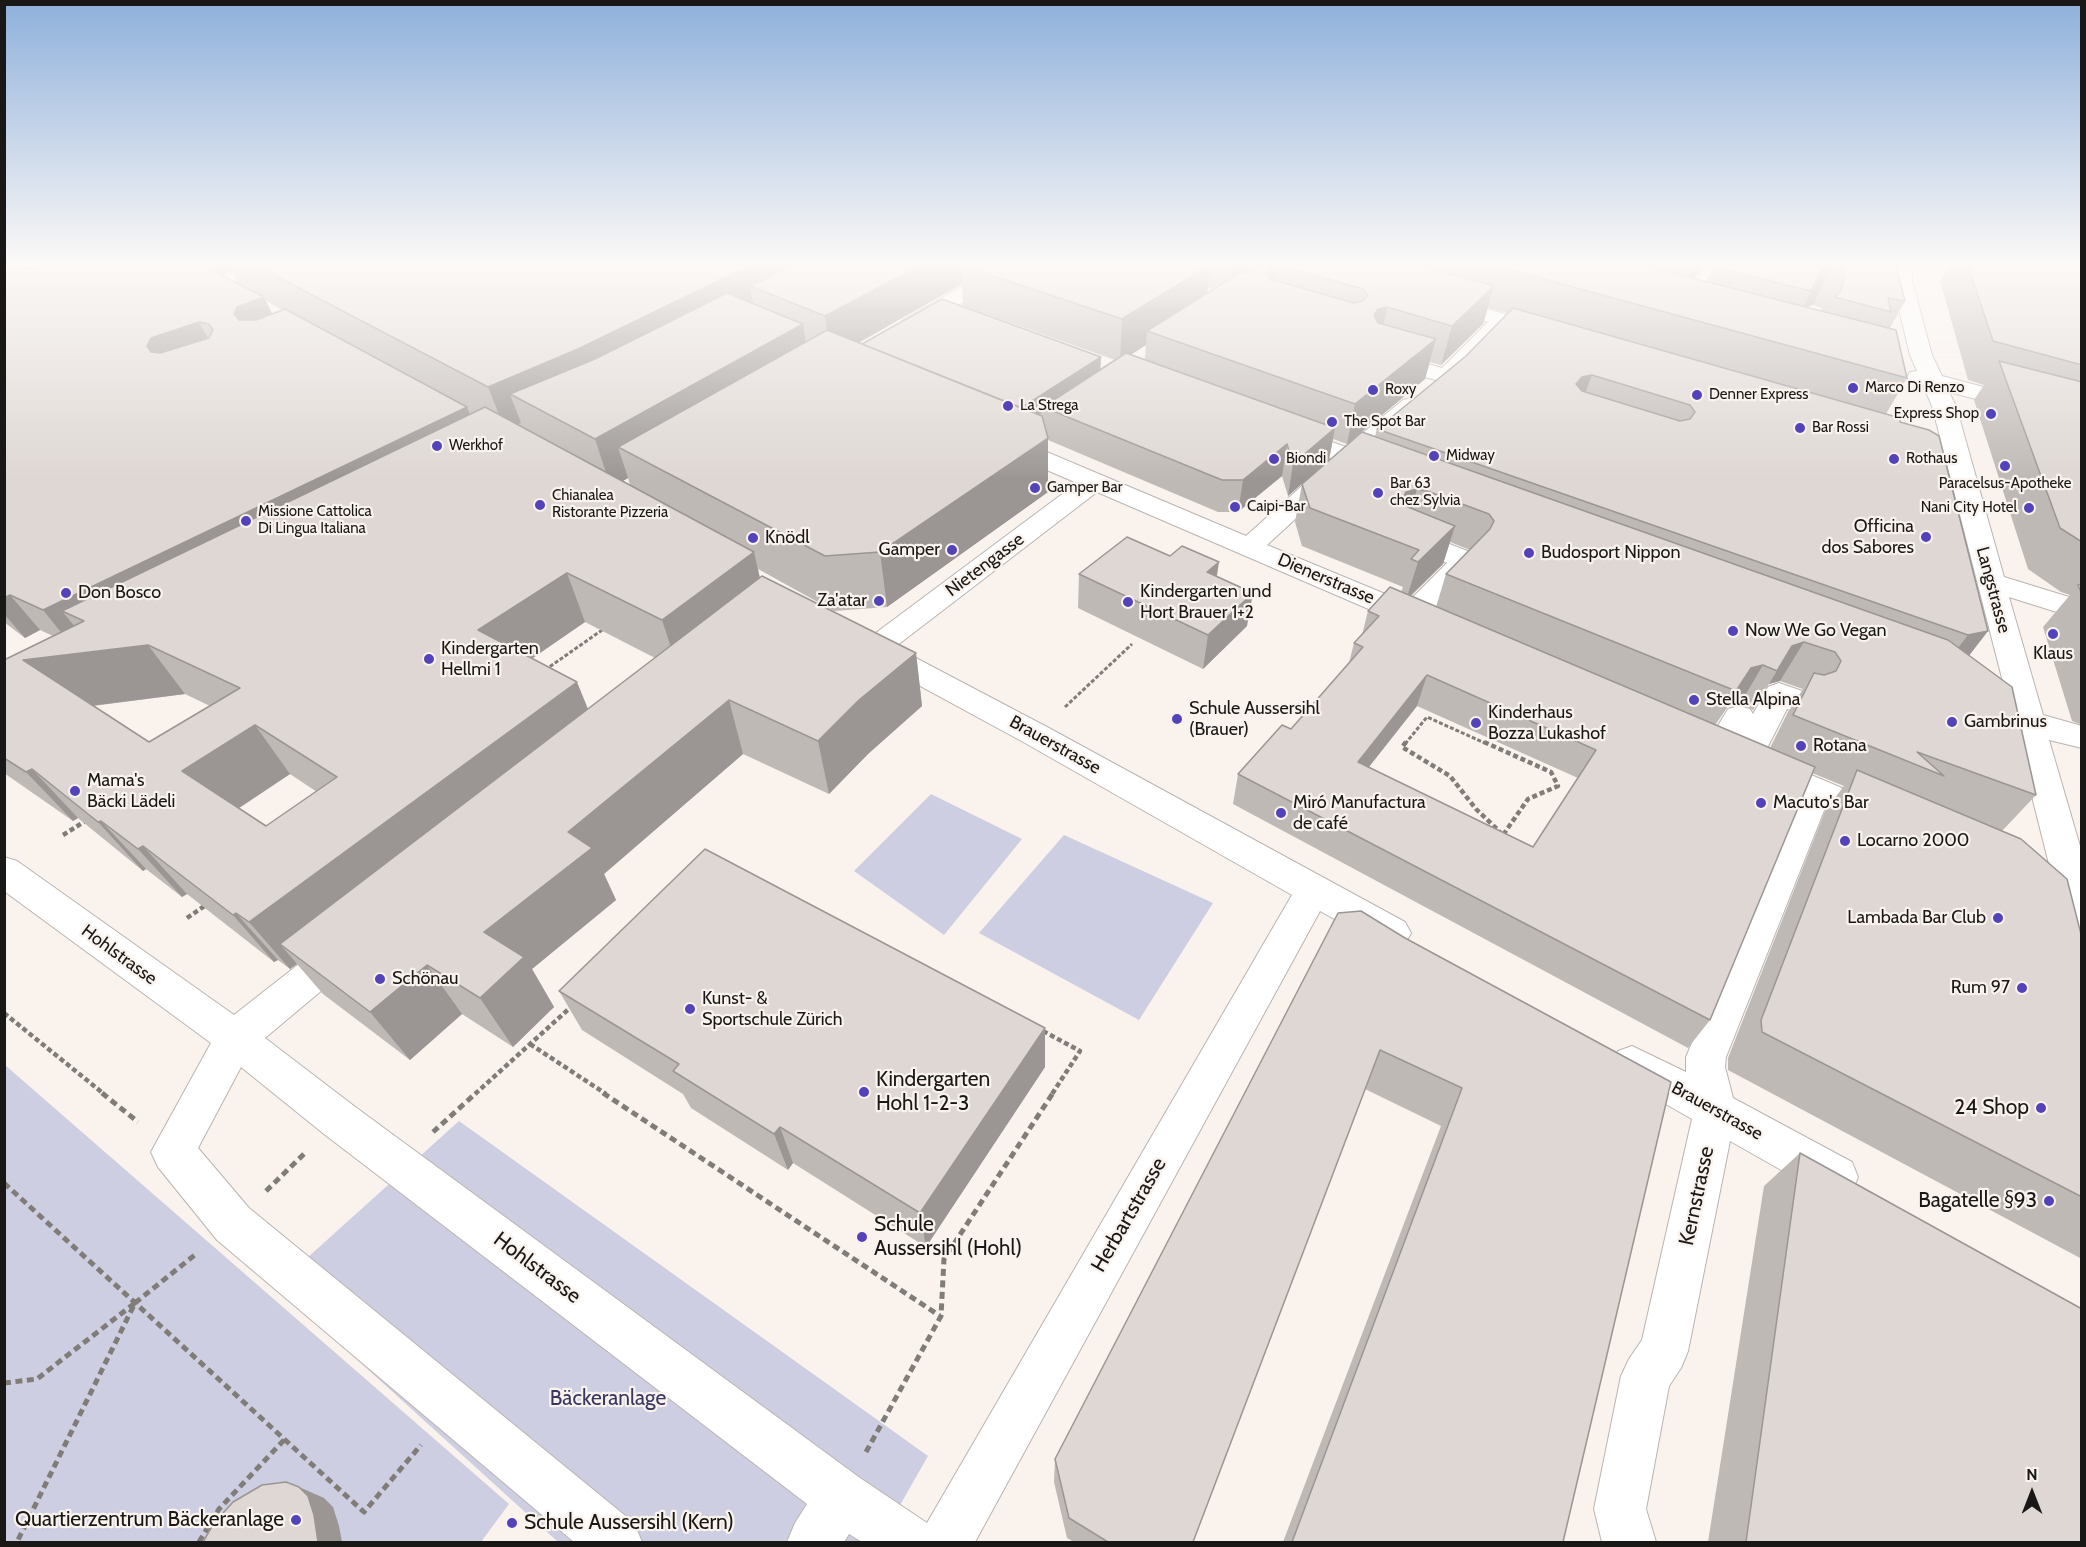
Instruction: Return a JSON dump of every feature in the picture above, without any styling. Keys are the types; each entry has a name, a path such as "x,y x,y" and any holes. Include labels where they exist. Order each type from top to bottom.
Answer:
{"street":[{"path":"1250,546 1348,457 1450,372 1487,335"},
{"path":"1556,335 1565,338"},
{"name":"Langstrasse","path":"1916,335 1921,356 1944,406 1944,446 1990,582 2080,907"},
{"path":"1378,356 1450,372"},
{"path":"1898,372 2082,420"},
{"path":"1263,424 1401,476"},
{"name":"Dienerstrasse","path":"990,436 1021,440 1095,481 1443,630"},
{"name":"Nietengasse","path":"866,643 1095,481"},
{"path":"1407,537 1465,560 1411,616"},
{"path":"1990,582 2082,611"},
{"name":"Brauerstrasse","path":"866,643 1418,947"},
{"path":"1952,677 1986,690 2082,737"},
{"path":"1733,754 1779,694 1797,701"},
{"path":"1733,754 1739,717"},
{"path":"1689,735 1901,827"},
{"name":"Kernstrasse","path":"1629,1542 1620,1509 1646,1376 1664,1351 1715,1110 1705,1067 1706,1057 1815,790"},
{"name":"Hohlstrasse","path":"4,871 222,1029 339,1120 841,1497 909,1542"},
{"path":"2008,874 2080,907"},
{"name":"Herbartstrasse","path":"946,1542 1314,889"},
{"path":"366,932 302,983 222,1029 173,1152 233,1224 615,1542"},
{"name":"Brauerstrasse","path":"1603,1048 1872,1198"},
{"path":"814,1542 841,1497"}],"path":[{"path":"543,672 611,624"},
{"path":"1058,715 1132,644"},
{"path":"1496,843 1503,835 1528,799 1558,786 1551,772 1427,717 1402,747 1450,776 1476,809 1503,835"},
{"path":"63,835 93,817"},
{"path":"187,918 216,898"},
{"path":"459,1108 581,997"},
{"path":"4,1012 173,1152"},
{"path":"888,1412 941,1316 944,1259 1080,1051 1038,1029"},
{"path":"530,1044 941,1316"},
{"path":"4,1183 364,1512 453,1407"},
{"path":"4,1383 37,1379 135,1303"},
{"path":"17,1542 135,1303"},
{"path":"199,1542 219,1509 285,1439"}],"green space":[{"path":"931,794 1022,839 944,935 854,871"},
{"path":"1064,835 1213,903 1139,1020 979,933"},
{"path":"5,1065 509,1504 481,1542 5,1542"},
{"name":"Bäckeranlage","path":"459,1121 928,1456 879,1542 558,1542 276,1286"}],"building":[{"path":"4,335 159,335 151,338 147,346 151,352 160,353 209,338 210,335 334,335 467,407 43,610 10,595 4,598"},
{"path":"389,335 606,335 578,349 488,387"},
{"path":"643,335 783,335 595,439 510,394 595,359"},
{"path":"818,335 840,335 1042,416 1048,438 880,552 825,556 618,447"},
{"path":"878,335 1041,335 1101,357 1021,408 862,344"},
{"path":"1159,335 1422,335 1436,339 1355,404"},
{"path":"1486,335 1609,335 1900,418 1900,422 1929,430 1939,436 1988,631 1968,635 1377,429 1466,356","holes":["1592,375 1690,405 1695,412 1690,419 1680,421 1582,391 1576,384 1582,377"]},
{"path":"1750,335 1897,335 1907,378"},
{"path":"1991,335 2082,335 2082,365 1993,341"},
{"path":"1126,353 1335,428 1293,464 1287,444 1243,480 1222,480 1043,407"},
{"path":"1999,361 2082,382 2082,542 2060,528"},
{"path":"485,407 754,552 662,620 567,573 478,630 577,682 249,922 236,913 233,915 143,846 138,849 101,821 98,822 32,769 26,772 4,758 4,660 84,621 62,611","holes":["148,645 240,688 149,742 23,660","255,725 337,777 266,826 182,771"]},
{"path":"1362,432 1948,640 2012,687 2036,795 1917,752 1944,776 1793,715 1814,673 1824,675 1836,671 1841,661 1835,652 1804,642 1792,646 1777,671 1763,665 1751,668 1736,691 1446,574 1490,529 1494,521 1489,514 1427,491 1417,489 1406,492 1402,500 1408,507 1455,526 1418,562 1411,559 1419,550 1310,508 1302,484"},
{"path":"1127,537 1170,556 1182,546 1219,562 1207,572 1253,593 1208,635 1079,574"},
{"path":"762,576 916,653 859,700 818,741 729,700 568,832 592,848 484,932 524,957 480,998 427,965 370,1012 280,944"},
{"path":"1390,587 1815,767 1710,1020 1238,774 1282,725 1291,729 1363,647 1354,643 1379,616 1368,611","holes":["1427,675 1596,750 1533,847 1358,762"]},
{"path":"1857,770 2021,839 2067,879 2082,938 2082,1197 1762,1032 1761,1020"},
{"path":"705,849 1045,1028 920,1213 780,1127 774,1134 673,1071 679,1064 559,991"},
{"path":"1361,911 1405,938 1671,1082 1563,1542 1292,1542 1462,1088 1380,1050 1193,1542 1108,1542 1069,1518 1055,1459 1338,913"},
{"path":"1800,1153 2082,1309 2082,1542 1746,1542"},
{"path":"286,1482 299,1487 308,1496 314,1515 318,1542 203,1542 214,1523 233,1502 262,1485"}],"place":[{"name":"Marco Di Renzo","path":"1853,388"},
{"name":"Roxy","path":"1373,390"},
{"name":"Denner Express","path":"1697,395"},
{"name":"La Strega","path":"1008,406"},
{"name":"Express Shop","path":"1991,414"},
{"name":"The Spot Bar","path":"1332,422"},
{"name":"Bar Rossi","path":"1800,428"},
{"name":"Werkhof","path":"437,446"},
{"name":"Midway","path":"1434,456"},
{"name":"Biondi","path":"1274,459"},
{"name":"Rothaus","path":"1894,459"},
{"name":"Paracelsus-Apotheke","path":"2005,466"},
{"name":"Gamper Bar","path":"1035,488"},
{"name":"Bar 63 chez Sylvia","path":"1378,493"},
{"name":"Chianalea Ristorante Pizzeria","path":"540,505"},
{"name":"Caipi-Bar","path":"1235,507"},
{"name":"Nani City Hotel","path":"2029,508"},
{"name":"Missione Cattolica Di Lingua Italiana","path":"246,521"},
{"name":"Officina dos Sabores","path":"1926,537"},
{"name":"Knödl","path":"753,538"},
{"name":"Gamper","path":"952,550"},
{"name":"Budosport Nippon","path":"1529,553"},
{"name":"Don Bosco","path":"66,593"},
{"name":"Za'atar","path":"879,601"},
{"name":"Kindergarten und Hort Brauer 1+2","path":"1128,602"},
{"name":"Now We Go Vegan","path":"1733,631"},
{"name":"Klaus","path":"2053,634"},
{"name":"Kindergarten Hellmi 1","path":"429,659"},
{"name":"Stella Alpina","path":"1694,700"},
{"name":"Schule Aussersihl (Brauer)","path":"1177,719"},
{"name":"Gambrinus","path":"1952,722"},
{"name":"Kinderhaus Bozza Lukashof","path":"1476,723"},
{"name":"Rotana","path":"1801,746"},
{"name":"Mama's Bäcki Lädeli","path":"75,791"},
{"name":"Macuto's Bar","path":"1761,803"},
{"name":"Miró Manufactura de café","path":"1281,813"},
{"name":"Locarno 2000","path":"1845,841"},
{"name":"Lambada Bar Club","path":"1998,918"},
{"name":"Schönau","path":"380,979"},
{"name":"Rum 97","path":"2022,988"},
{"name":"Kunst- & Sportschule Zürich","path":"690,1009"},
{"name":"Kindergarten Hohl 1-2-3","path":"864,1092"},
{"name":"24 Shop","path":"2041,1108"},
{"name":"Bagatelle §93","path":"2049,1201"},
{"name":"Schule Aussersihl (Hohl)","path":"862,1237"},
{"name":"Quartierzentrum Bäckeranlage","path":"296,1520"},
{"name":"Schule Aussersihl (Kern)","path":"512,1523"}]}
